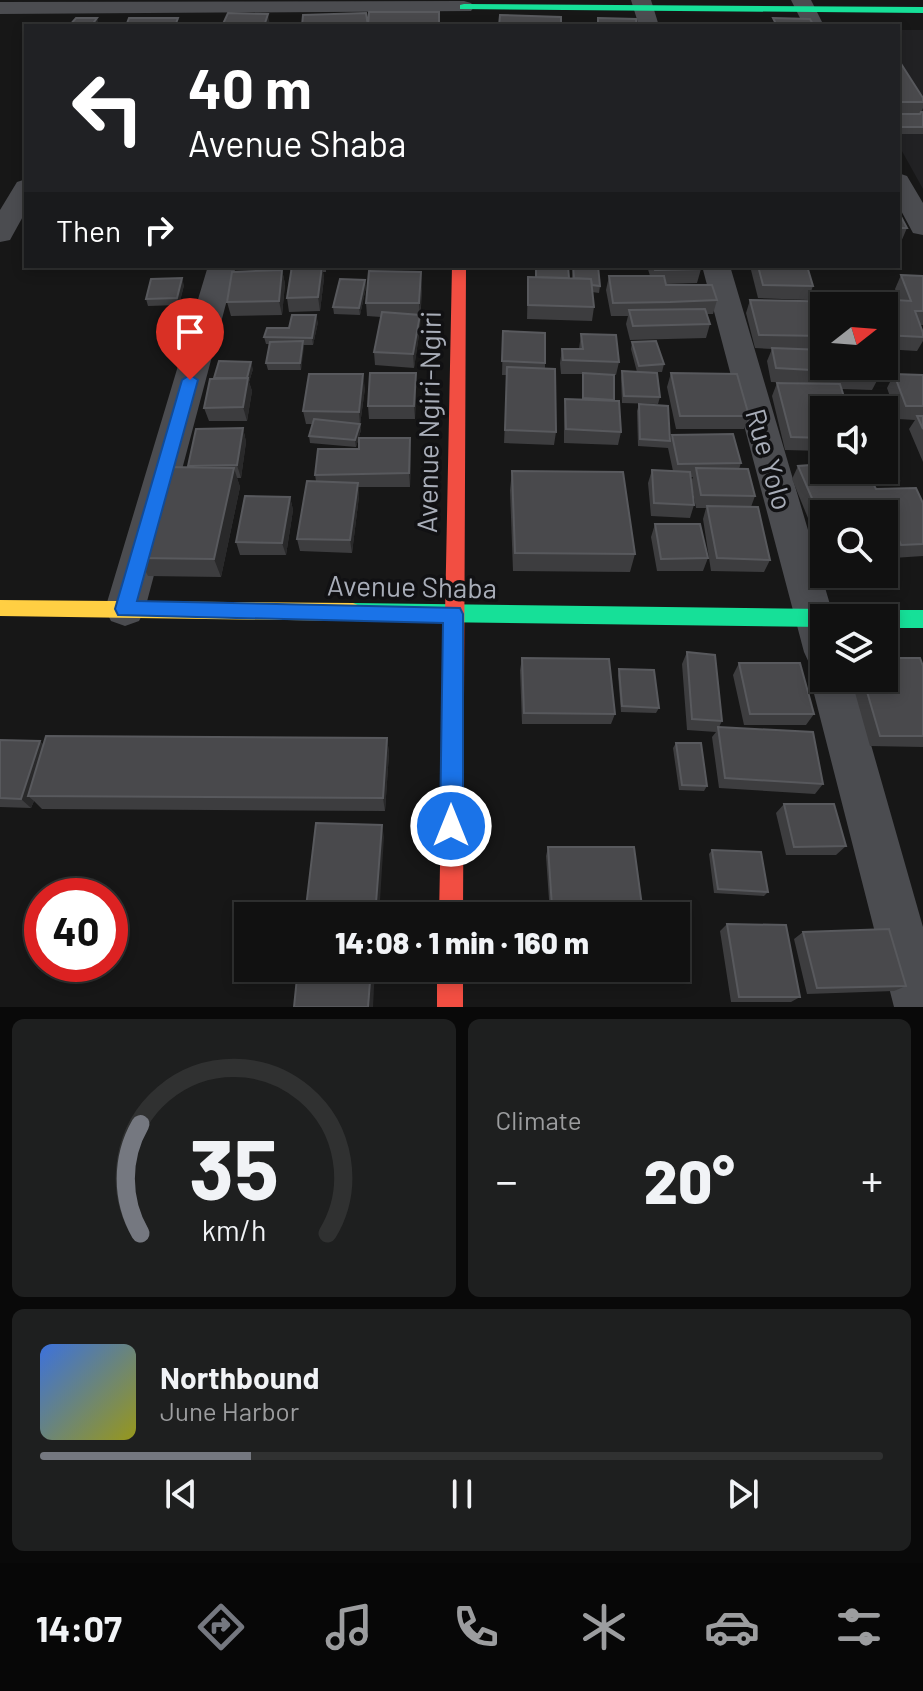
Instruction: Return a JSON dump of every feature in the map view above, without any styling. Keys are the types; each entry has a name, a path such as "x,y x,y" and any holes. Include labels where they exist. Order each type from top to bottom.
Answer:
{"street":[{"path":"0,8 292,16 464,11 923,10"},
{"path":"900,185 923,227"},
{"path":"0,234 24,191"},
{"path":"125,609 221,268"},
{"name":"Avenue Ngiri-Ngiri","path":"451,902 459,268"},
{"name":"Rue Yolo","path":"717,268 815,604"},
{"name":"Avenue Shaba","path":"0,608 810,618"},
{"path":"898,619 923,619"},
{"path":"835,692 920,1007"},
{"path":"450,982 450,1007"}],"shaded area":[{"path":"900,30 923,30 923,189 900,148"}],"building":[{"path":"369,12 439,12 439,24 368,24"},
{"path":"228,13 268,14 265,24 223,24"},
{"path":"366,13 368,24 302,24 303,15"},
{"path":"500,15 561,17 561,24 499,24"},
{"path":"76,18 97,18 92,24 71,24"},
{"path":"129,18 178,18 176,24 127,24"},
{"path":"598,18 636,19 637,24 598,24"},
{"path":"773,18 810,19 813,24 776,24"},
{"path":"900,62 923,98 923,102 900,102"},
{"path":"923,112 923,127 901,127 900,114"},
{"path":"900,215 907,228 900,228"},
{"path":"292,268 322,268 318,297 287,298"},
{"path":"536,268 568,268 569,278 536,277"},
{"path":"573,268 598,268 600,286 592,285 591,279 574,278"},
{"path":"654,268 701,269 655,270"},
{"path":"759,268 808,268 813,286 763,285"},
{"path":"282,270 279,301 227,302 232,272"},
{"path":"369,271 421,272 419,303 366,303"},
{"path":"901,275 923,276 923,311 915,311 923,337 898,336 898,300 911,301"},
{"path":"609,276 664,276 666,285 712,285 717,300 613,303"},
{"path":"528,277 591,279 594,307 528,305"},
{"path":"182,278 177,298 146,299 151,279"},
{"path":"340,279 365,280 359,308 333,307"},
{"path":"750,300 810,301 810,336 759,335"},
{"path":"705,309 710,324 633,326 629,310"},
{"path":"382,312 420,315 413,354 374,352"},
{"path":"292,315 316,315 312,338 264,337 267,328 289,328"},
{"path":"503,331 545,333 545,363 502,361"},
{"path":"581,334 616,335 619,362 563,360 562,349 583,349"},
{"path":"303,341 300,363 266,363 270,342"},
{"path":"656,341 664,364 639,366 632,342"},
{"path":"772,348 810,349 810,370 776,368"},
{"path":"219,361 251,362 247,378 214,378"},
{"path":"507,367 555,369 556,432 505,430"},
{"path":"622,371 657,373 660,397 624,396"},
{"path":"370,373 416,373 414,406 368,406"},
{"path":"583,373 614,375 614,400 583,398"},
{"path":"671,373 737,374 749,416 680,416"},
{"path":"309,374 363,374 359,412 303,411"},
{"path":"898,374 923,375 923,406 906,406 896,380"},
{"path":"248,378 243,407 204,408 210,379"},
{"path":"777,383 840,384 844,396 810,396 810,438 791,437"},
{"path":"565,399 619,401 621,432 566,429"},
{"path":"639,404 668,406 670,441 640,439"},
{"path":"314,419 360,424 355,440 309,436"},
{"path":"243,428 237,465 188,466 196,429"},
{"path":"733,434 741,463 678,464 672,435"},
{"path":"359,438 410,438 409,473 315,475 318,449 359,449"},
{"path":"810,465 810,484 873,484 876,489 916,488 923,503 923,544 901,545 898,538 898,500 813,500 798,466"},
{"path":"165,467 234,468 214,559 139,558"},
{"path":"696,468 748,469 755,496 701,495"},
{"path":"652,470 690,472 694,505 654,503"},
{"path":"512,471 623,472 635,554 515,553"},
{"path":"307,481 358,483 350,540 297,539"},
{"path":"245,496 290,497 282,543 236,542"},
{"path":"707,506 758,507 770,560 717,558"},
{"path":"655,524 700,524 708,558 661,559"},
{"path":"687,652 715,655 722,721 692,719"},
{"path":"522,658 609,659 615,714 524,713"},
{"path":"898,658 920,658 923,666 923,736 880,736 867,692 898,692"},
{"path":"739,663 800,663 814,714 750,714"},
{"path":"619,669 654,670 659,708 622,706"},
{"path":"718,727 813,732 823,784 725,778"},
{"path":"46,736 387,738 383,798 28,796"},
{"path":"0,740 40,741 21,799 0,798"},
{"path":"676,743 701,743 707,786 682,785"},
{"path":"784,804 834,804 846,846 794,847"},
{"path":"316,823 382,825 376,902 307,902"},
{"path":"548,847 634,847 641,902 552,902"},
{"path":"712,850 761,852 768,892 718,889"},
{"path":"727,924 786,925 800,997 739,997"},
{"path":"889,929 906,986 817,988 803,932"},
{"path":"297,982 370,982 368,1007 294,1007"}],"traffic: fast":[{"path":"464,7 923,10"},
{"path":"353,612 810,618"},
{"path":"898,619 923,619"}],"traffic: slow":[{"path":"0,608 353,612"}],"traffic: jam":[{"path":"451,902 459,268"},
{"path":"450,982 450,1007"}],"route":[{"path":"190,380 125,609 453,614 451,826"}]}
